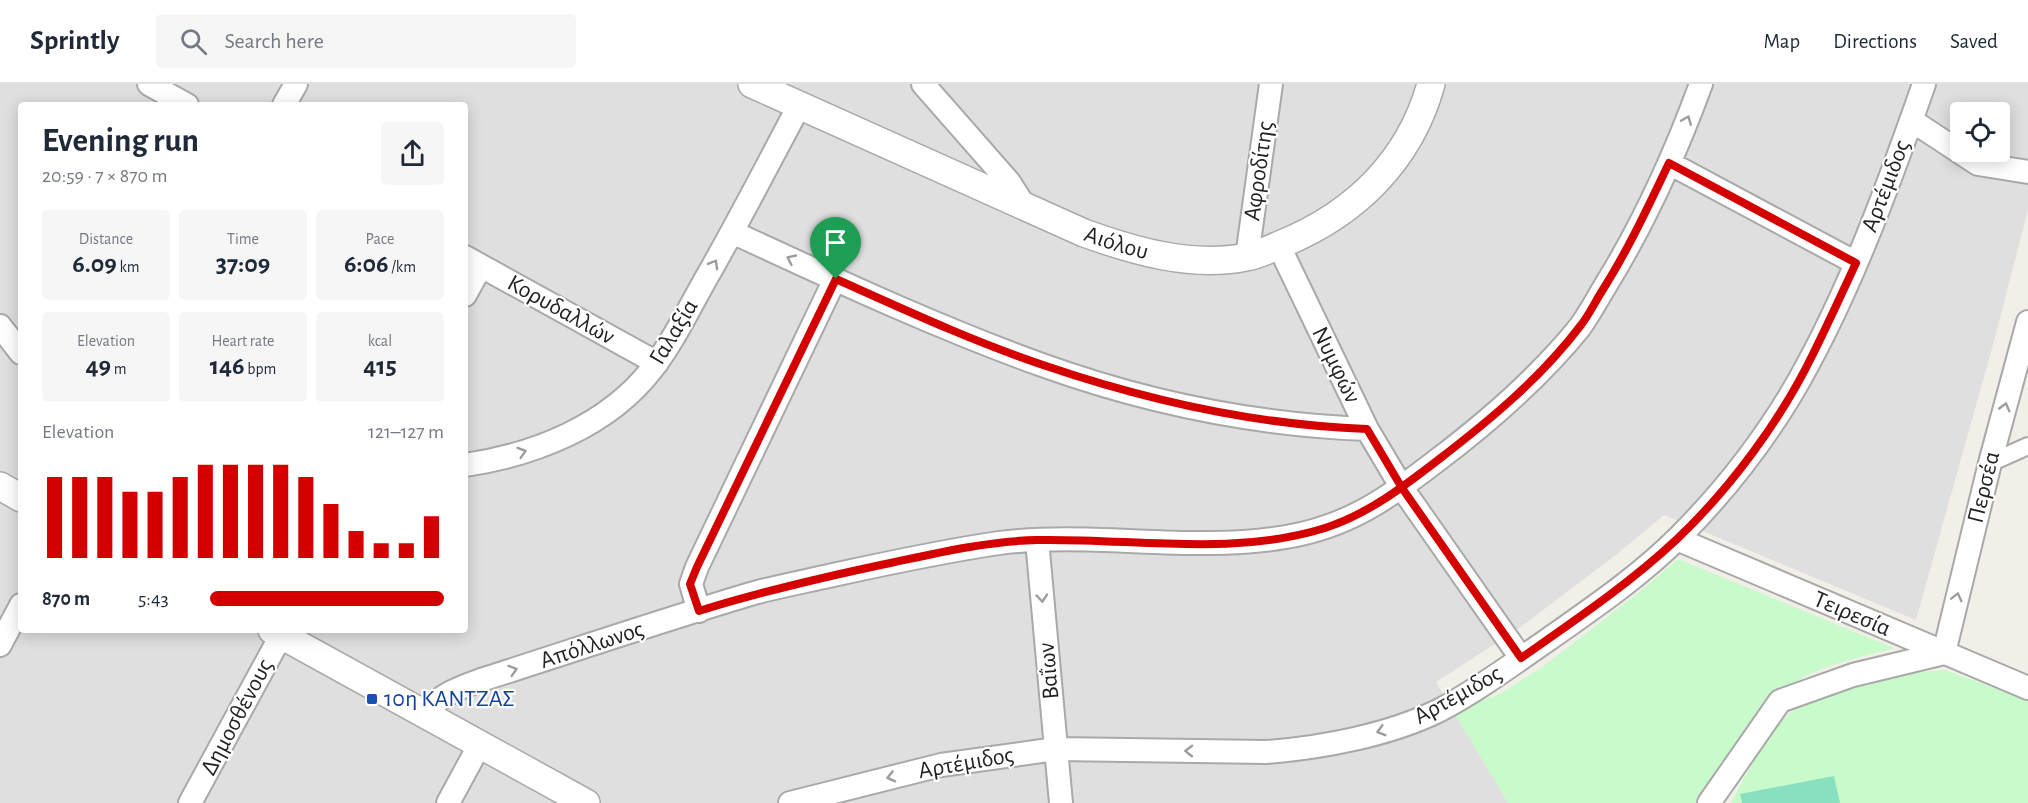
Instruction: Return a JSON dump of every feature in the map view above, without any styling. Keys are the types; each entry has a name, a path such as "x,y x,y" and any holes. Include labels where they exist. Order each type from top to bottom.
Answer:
{"street":[{"path":"149,84 182,102"},
{"path":"286,102 296,84"},
{"name":"Αιόλου","path":"752,84 1084,233 1140,251 1193,259 1247,257 1279,246 1334,218 1377,180 1399,153 1424,110 1431,84"},
{"path":"923,84 1009,182 1023,204"},
{"name":"Αφροδίτης","path":"1247,257 1271,84"},
{"name":"Απόλλωνος","path":"424,713 440,697 454,689 758,592 882,564 1000,543 1036,540 1196,544 1248,542 1289,537 1324,528 1356,516 1402,488 1478,430 1532,381 1582,324 1625,254 1669,163 1701,84"},
{"name":"Αρτέμιδος","path":"790,803 941,765 1056,749 1266,752 1304,748 1378,732 1412,722 1439,710 1521,658 1626,582 1677,539 1714,499 1773,423 1813,355 1856,263 1924,84"},
{"name":"Γαλαξία","path":"468,464 525,452 576,430 604,413 631,392 657,363 732,232 799,106"},
{"path":"1911,120 1978,164 2028,172"},
{"path":"1669,163 1856,263"},
{"path":"732,232 1005,352 1118,389 1211,410 1276,421 1367,429"},
{"name":"Νυμφών","path":"1279,246 1367,429 1402,488 1521,658"},
{"path":"468,282 473,262"},
{"name":"Κορυδαλλών","path":"473,262 657,363"},
{"path":"699,611 690,584 697,567 836,279"},
{"name":"Περσέα","path":"1944,653 1989,463 2028,322"},
{"path":"0,326 18,349"},
{"path":"1989,463 2028,446"},
{"path":"0,486 18,496"},
{"name":"Tειρεσία","path":"1677,539 2028,688"},
{"name":"Βαΐων","path":"1036,540 1061,803"},
{"path":"0,645 18,611"},
{"name":"Δημοσθένους","path":"190,803 278,633"},
{"path":"281,633 586,803"},
{"path":"1709,803 1780,701 1853,675 1944,653"},
{"path":"448,803 480,744"}],"shaded area":[{"path":"0,84 2028,84 2028,210 1916,620 1664,515 1617,554 1518,629 1436,682 1508,803 0,803"}],"green space":[{"path":"1678,559 1894,648 1820,670 1791,684 1759,713 1745,730 1697,803 1508,803 1453,711 1500,694 1545,665 1637,594"},
{"path":"1945,670 2028,700 2028,803 1731,803 1767,740 1782,721 1798,707 1816,696 1858,682 1881,677"},
{"path":"1834,776 1840,803 1742,803 1740,794"}],"place":[{"name":"10η ΚΑΝΤΖΑΣ","path":"372,699"}],"route":[{"path":"836,279 697,567 690,584 699,611 758,592 859,569 1000,543 1036,540 1196,544 1248,542 1289,537 1324,528 1356,516 1402,488 1478,430 1532,381 1582,324 1625,254 1669,163 1856,263 1813,355 1790,396 1773,423 1714,499 1677,539 1626,582 1521,658 1402,488 1367,429 1266,420 1118,389 1005,352 836,279"}]}
